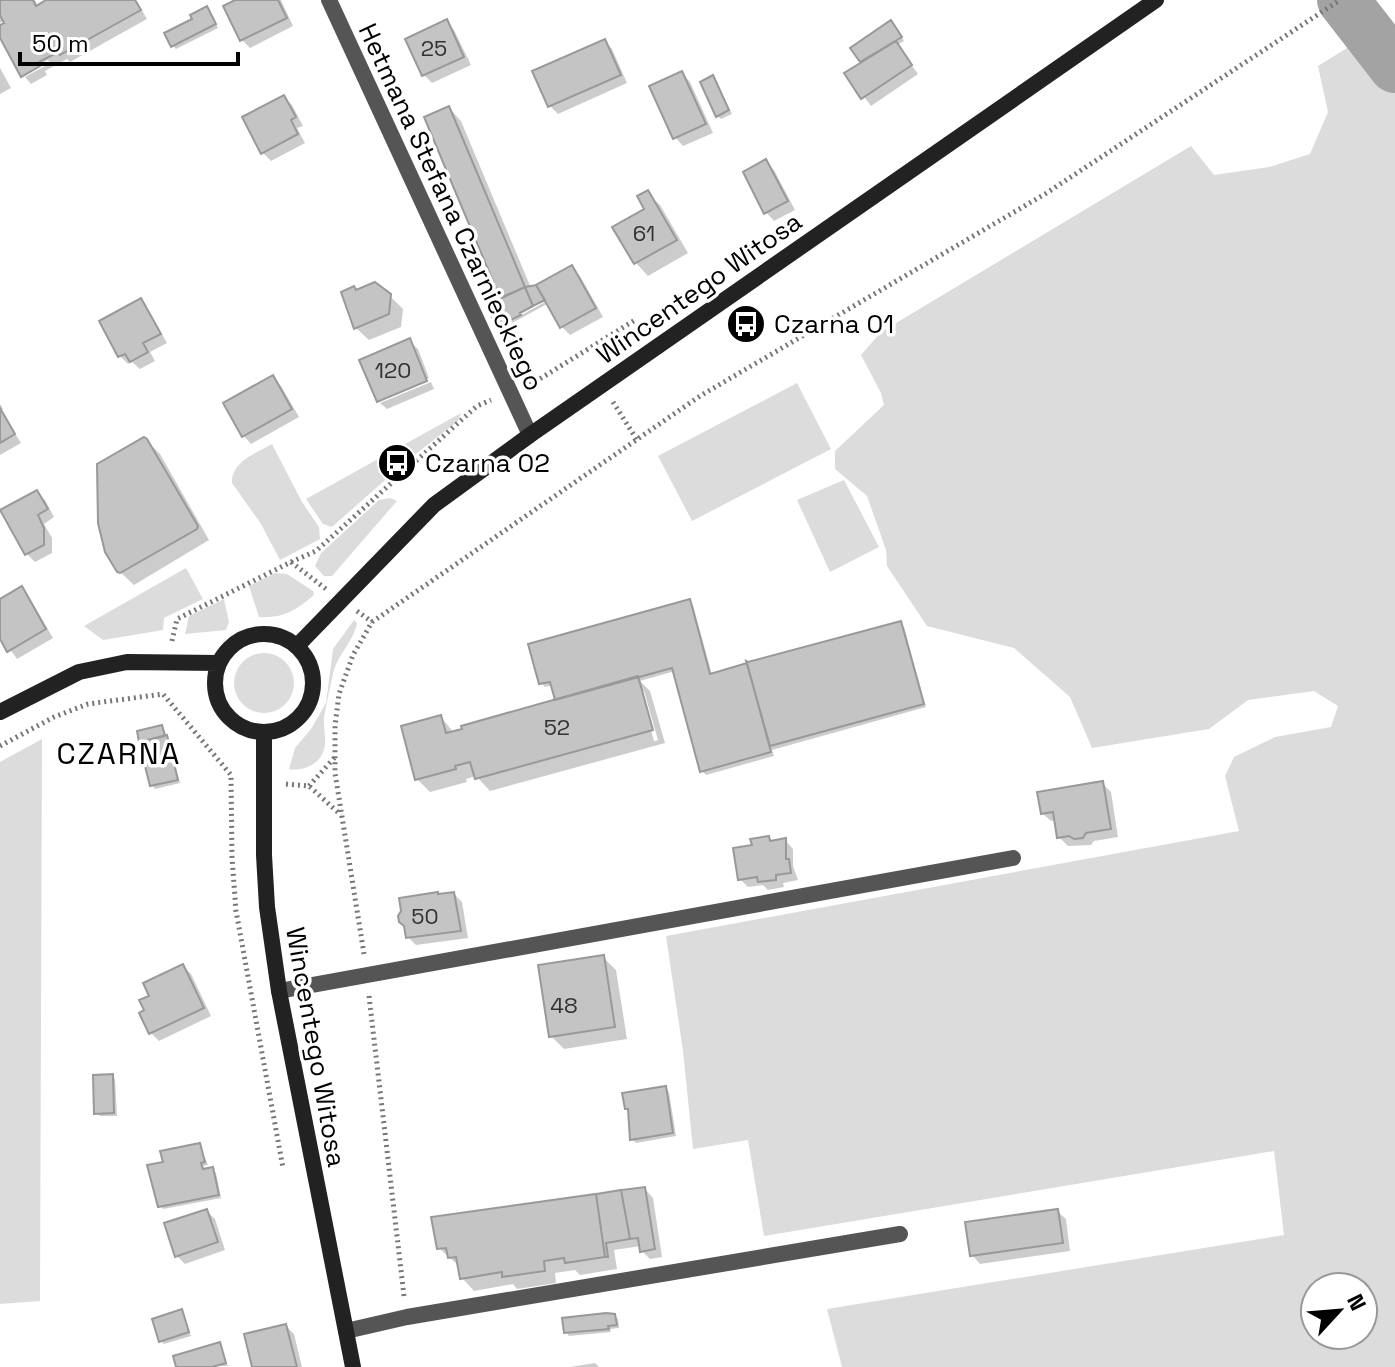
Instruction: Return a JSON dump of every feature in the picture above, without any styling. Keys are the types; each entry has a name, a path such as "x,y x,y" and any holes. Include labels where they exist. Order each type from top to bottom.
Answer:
{"main road":[{"name":"Wincentego Witosa","path":"297,646 434,505 1156,0"},
{"path":"269,634 297,646 307,660 313,692 296,721 281,730 264,733 248,730 234,722 223,710 215,687 219,663 227,650 253,635 269,634"},
{"path":"0,712 79,672 127,662 219,663"},
{"name":"Wincentego Witosa","path":"264,733 267,907 279,991 353,1367"}],"street":[{"name":"Hetmana Stefana Czarnieckiego","path":"329,0 530,435"},
{"path":"279,991 1013,858"},
{"path":"346,1331 407,1317 900,1234"}],"path":[{"path":"407,1317 367,974 335,773 339,694 353,655 372,622 700,396 1045,194 1340,0"},
{"path":"283,1168 236,911 231,775 163,694 177,619 316,551 477,406 538,382 635,320"},
{"path":"291,562 372,622"},
{"path":"0,746 54,717 88,704 163,694"},
{"path":"309,786 336,756"},
{"path":"232,785 266,783 309,786 342,815"}],"shaded area":[{"path":"1360,40 1395,86 1395,1367 842,1367 827,1309 1284,1235 1274,1151 764,1236 748,1140 693,1149 683,1051 666,936 1239,831 1225,776 1234,757 1275,737 1331,727 1338,706 1314,691 1248,700 1209,729 1092,748 1070,697 1014,648 927,626 887,566 886,550 867,496 835,469 835,451 884,405 861,355 881,332 1191,146 1214,175 1269,167 1310,154 1328,112 1318,66"},
{"path":"797,383 831,449 692,521 658,456"},
{"path":"461,413 458,421 408,460 401,451 386,463 393,473 332,527 323,524 306,499"},
{"path":"272,444 302,502 319,527 320,539 280,560 261,524 232,483 240,464"},
{"path":"844,480 879,547 830,572 797,500"},
{"path":"390,498 397,501 332,576 324,576 315,566 321,553 379,500"},
{"path":"186,568 203,599 164,618 163,630 103,640 84,626"},
{"path":"275,573 287,574 313,591 314,595 289,612 275,617 259,617 249,586"},
{"path":"224,599 229,622 226,630 185,634 189,616"},
{"path":"354,620 357,623 355,630 333,674 324,718 322,754 310,766 289,769 295,748 326,703 333,649"},
{"path":"264,653 275,655 285,662 292,672 292,694 285,704 275,711 264,713 253,711 243,704 236,694 234,683 236,672 243,662 253,655"},
{"path":"42,739 40,1301 0,1304 0,762"}],"building":[{"path":"0,0 33,0 36,6 46,0 135,0 141,10 60,55 58,52 39,62 40,66 21,77 0,38 0,25 4,23 0,15"},
{"path":"235,0 278,0 287,18 240,41 223,6"},
{"path":"207,6 216,24 171,47 164,33 192,19 190,15"},
{"path":"447,19 464,57 422,76 405,39"},
{"path":"891,20 902,37 860,62 850,48"},
{"path":"605,39 621,75 548,107 532,71"},
{"path":"896,41 912,65 861,99 844,73"},
{"path":"682,71 706,124 673,139 649,86"},
{"path":"713,75 729,110 716,117 700,82"},
{"path":"284,95 296,117 291,120 298,134 261,154 242,117"},
{"path":"449,106 525,287 500,298 424,117"},
{"path":"766,159 788,201 764,214 743,172"},
{"path":"648,190 677,240 634,264 612,227 644,209 637,196"},
{"path":"572,265 596,308 560,328 536,285"},
{"path":"375,282 391,294 389,314 354,329 341,292"},
{"path":"536,285 545,300 533,306 525,287"},
{"path":"525,287 533,306 496,327 487,305"},
{"path":"141,298 161,334 143,343 148,352 130,362 125,354 118,357 99,321"},
{"path":"410,338 427,381 377,402 359,360"},
{"path":"273,375 292,409 242,437 223,403"},
{"path":"0,408 15,434 0,443"},
{"path":"144,437 198,526 120,573 105,552 98,523 97,464"},
{"path":"37,490 48,509 38,515 44,528 44,545 25,555 0,510"},
{"path":"22,586 46,629 7,652 0,639 0,599"},
{"path":"690,599 710,674 747,663 771,752 700,772 672,668 555,700 550,682 539,684 528,644"},
{"path":"901,621 924,704 770,746 746,661"},
{"path":"638,676 653,730 475,779 470,762 415,780 401,726 441,715 446,733 462,729 461,726"},
{"path":"162,725 165,736 139,742 137,731"},
{"path":"167,735 178,780 150,786 139,742"},
{"path":"1103,781 1111,829 1086,833 1083,838 1057,838 1053,812 1041,814 1037,792"},
{"path":"769,836 770,841 786,838 786,859 789,859 791,873 776,875 776,880 758,882 757,877 738,880 733,848 752,845 750,839"},
{"path":"454,892 461,931 406,938 404,926 399,922 399,898"},
{"path":"604,955 615,1027 549,1037 538,965"},
{"path":"183,964 204,1008 149,1034 139,1013 144,1010 139,1000 149,996 143,983"},
{"path":"113,1074 114,1113 94,1114 93,1075"},
{"path":"666,1086 673,1133 630,1140 628,1109 625,1109 622,1093"},
{"path":"200,1143 205,1162 201,1163 203,1169 213,1167 219,1195 158,1207 147,1165 163,1162 160,1151"},
{"path":"645,1187 655,1249 640,1252 638,1238 630,1239 621,1190"},
{"path":"621,1190 630,1239 606,1243 608,1257 605,1257 596,1194"},
{"path":"596,1194 605,1257 565,1263 564,1258 544,1261 545,1271 502,1277 502,1272 460,1279 456,1257 448,1258 446,1248 437,1249 431,1217"},
{"path":"207,1209 218,1242 175,1257 164,1223"},
{"path":"1058,1209 1063,1243 970,1256 965,1222"},
{"path":"182,1309 189,1332 159,1342 152,1319"},
{"path":"615,1314 617,1325 608,1326 609,1329 564,1333 562,1318"},
{"path":"286,1324 297,1367 252,1367 244,1334"},
{"path":"220,1342 226,1363 212,1367 176,1367 173,1356"}],"waterway":[{"name":"CZARNA","path":"1343,0 1395,67"}],"place":[{"name":"Czarna 01","path":"746,324"},
{"name":"Czarna 02","path":"397,463"}],"district":[{"name":"CZARNA","path":"119,754"}]}
